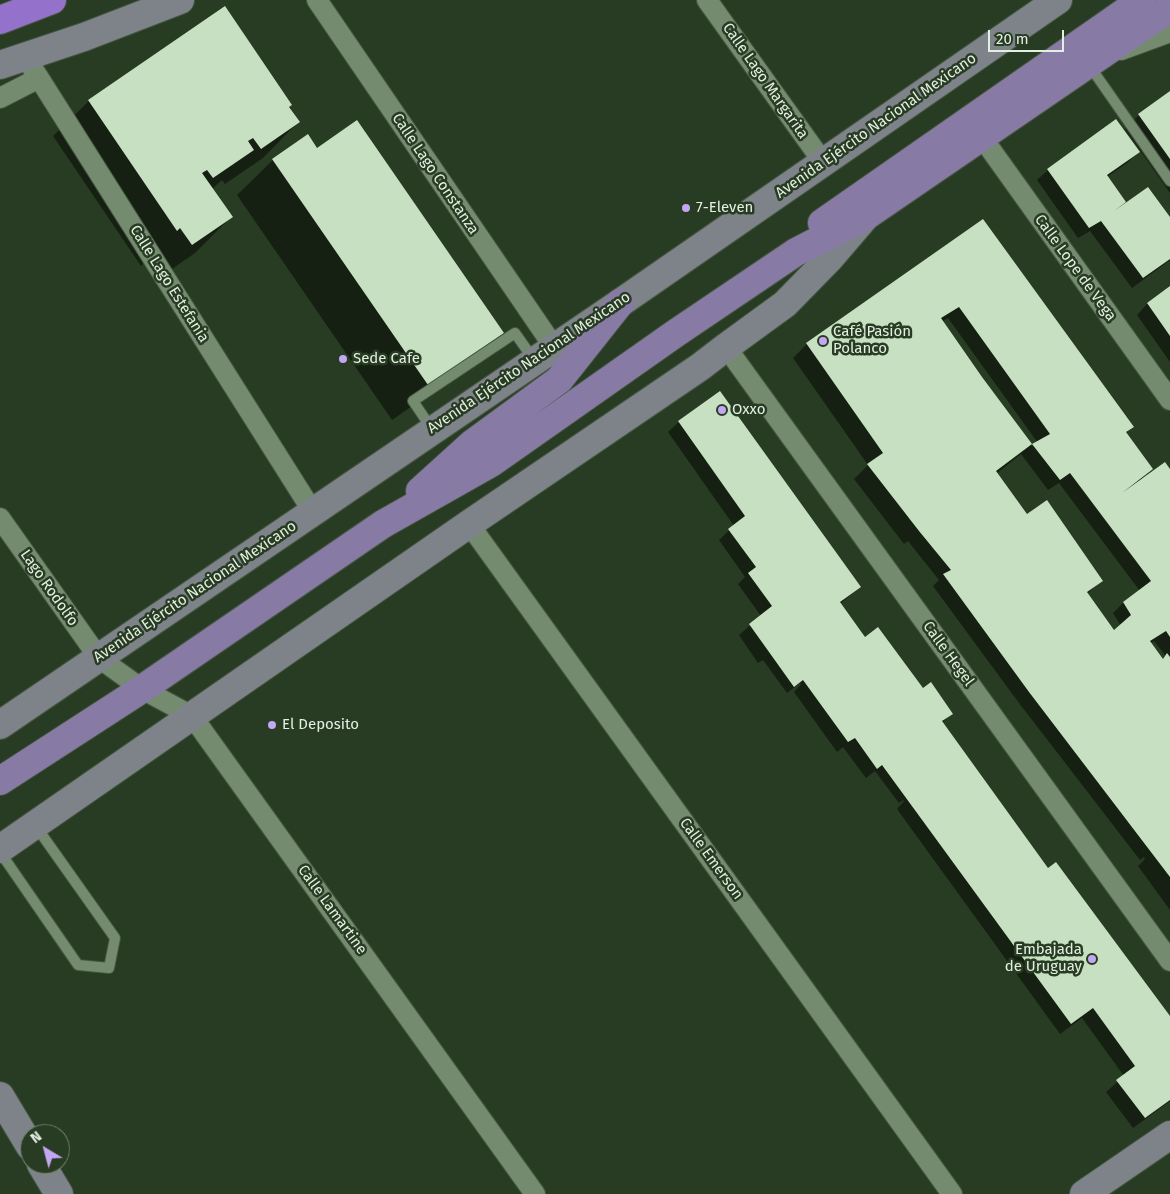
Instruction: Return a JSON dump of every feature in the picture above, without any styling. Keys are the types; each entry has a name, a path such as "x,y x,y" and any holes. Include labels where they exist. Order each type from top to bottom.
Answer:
{"highway":[{"path":"0,20 52,0"}],"main road":[{"path":"21,67 180,0"},
{"name":"Avenida Ejército Nacional Mexicano","path":"0,725 432,429 620,303 1058,0"},
{"path":"727,299 832,215 1142,0"},
{"path":"0,782 142,689 383,524 491,464 796,252 866,216 1170,8"},
{"path":"0,851 469,524 700,367 785,304 830,258 866,216"},
{"path":"383,524 473,443 559,380 620,303"},
{"path":"0,1096 20,1129"},
{"path":"1084,1194 1170,1135"},
{"path":"47,1174 59,1194"}],"street":[{"name":"Calle Lago Constanza","path":"316,0 544,354"},
{"name":"Calle Lago Margarita","path":"707,0 822,162"},
{"path":"1092,61 1170,32"},
{"path":"0,98 21,67"},
{"name":"Calle Lago Estefania","path":"21,67 313,512"},
{"name":"Calle Lope de Vega","path":"981,136 1170,400"},
{"name":"Calle Hegel","path":"726,346 1170,961"},
{"name":"Lago Rodolfo","path":"0,518 99,658"},
{"name":"Calle Emerson","path":"469,524 952,1194"},
{"name":"Calle Lamartine","path":"99,658 142,689 192,716 535,1194"}],"lane":[{"path":"1092,61 1170,181"},
{"path":"0,851 78,965 109,968 115,938 35,825"}],"building":[{"path":"225,6 292,105 289,107 300,122 261,149 253,138 248,141 254,150 213,178 207,170 202,173 233,217 192,245 180,228 177,231 88,100"},
{"path":"1170,91 1170,159 1138,114"},
{"path":"1116,119 1140,152 1107,175 1126,202 1114,211 1148,187 1170,217 1170,259 1143,278 1101,221 1089,228 1047,169"},
{"path":"357,120 504,333 428,385 272,159 308,134 317,148"},
{"path":"983,219 1134,427 1126,432 1153,469 1122,493 1165,462 1170,469 1170,637 1166,631 1150,641 1163,659 1167,653 1170,657 1170,877 1029,692 943,574 951,570 867,464 883,453 806,343","holes":["959,307 1050,434 1032,444 941,318","1032,444 1060,480 1070,473 1151,581 1123,602 1131,615 1114,630 1087,592 1103,581 1047,500 1027,514 996,471"]},
{"path":"1170,286 1170,336 1147,303"},
{"path":"720,391 861,587 840,602 865,637 878,627 923,688 931,682 953,714 942,721 1048,868 1056,862 1170,1016 1170,1100 1145,1118 1116,1080 1135,1066 1093,1008 1071,1024 882,765 877,769 855,738 848,742 803,680 794,687 749,624 772,606 748,573 756,567 728,529 745,516 678,421"}],"place":[{"name":"7-Eleven","path":"686,208"},
{"name":"Café Pasión Polanco","path":"823,341"},
{"name":"Sede Cafe","path":"343,359"},
{"name":"Oxxo","path":"722,410"},
{"name":"El Deposito","path":"272,725"},
{"name":"Embajada de Uruguay","path":"1092,959"}]}
